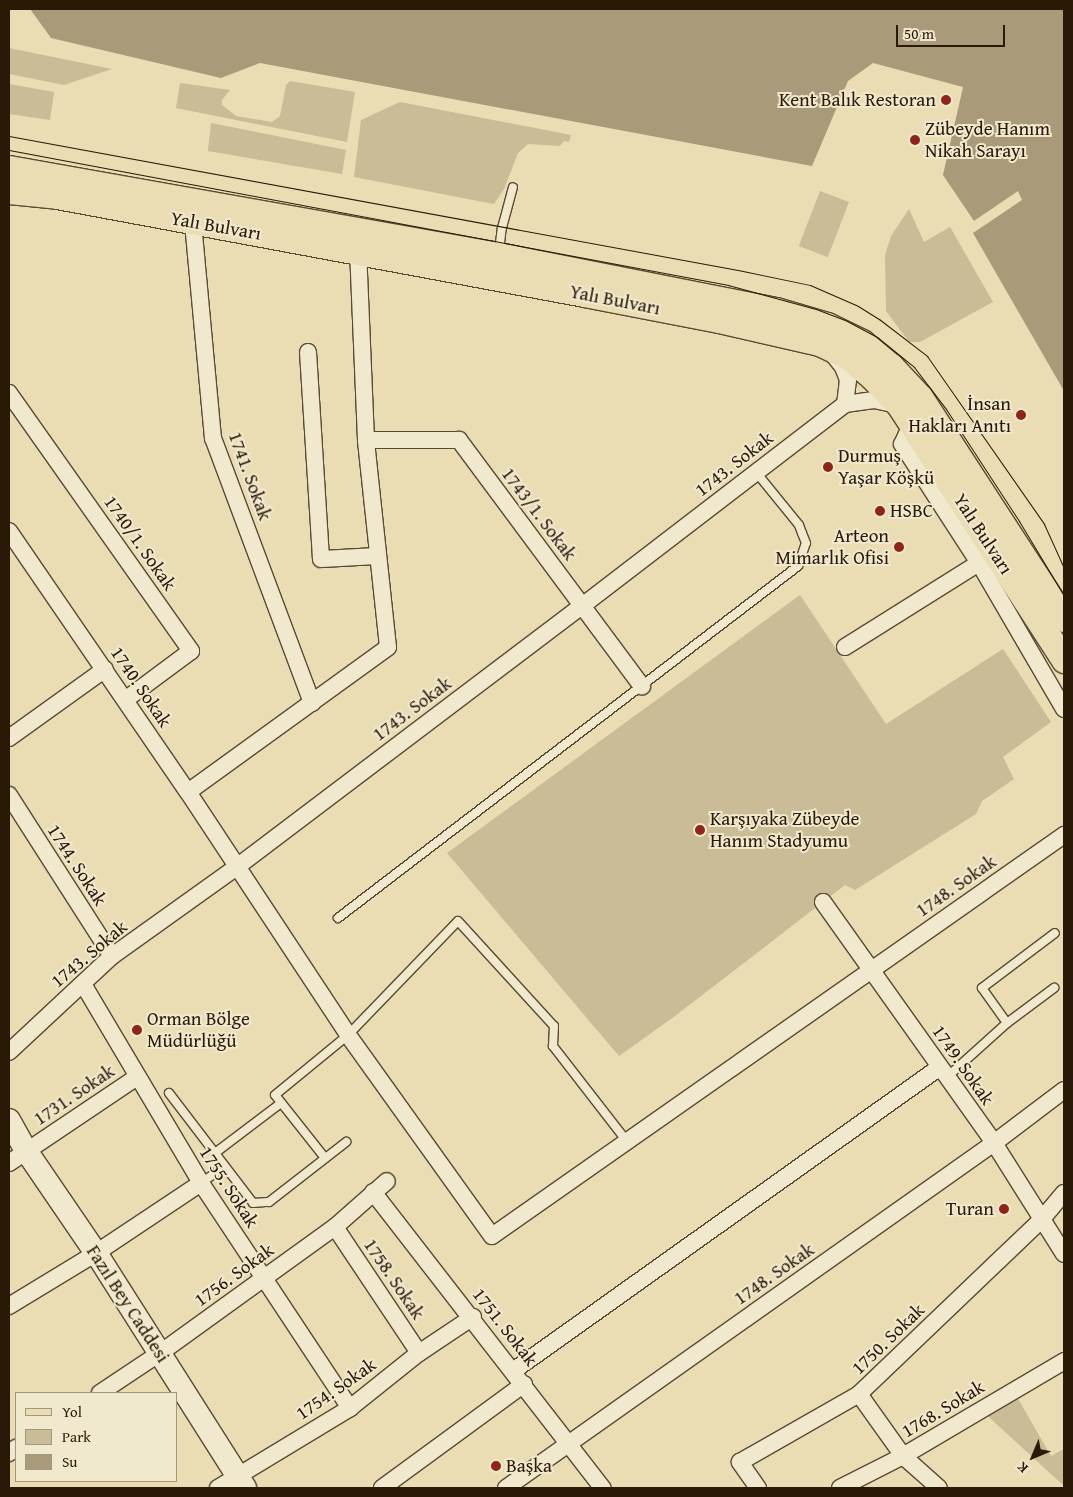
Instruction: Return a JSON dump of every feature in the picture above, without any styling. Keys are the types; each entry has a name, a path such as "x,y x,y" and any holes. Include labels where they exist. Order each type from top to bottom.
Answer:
{"main road":[{"name":"Yalı Bulvarı","path":"9,168 498,255 776,310 827,325 862,342 892,366 920,397 1064,619"},
{"name":"Yalı Bulvarı","path":"9,191 57,196 719,320 819,343 847,356 872,376 906,414 987,558 1064,660"}],"street":[{"name":"1741. Sokak","path":"193,222 213,438 312,703"},
{"path":"188,792 388,648 366,440 358,253"},
{"path":"819,343 834,355 843,367 848,380 845,404"},
{"path":"308,352 321,559 378,556"},
{"name":"1740/1. Sokak","path":"9,392 191,651 125,700"},
{"name":"1743. Sokak","path":"9,1052 112,956 238,866 845,404 874,400 906,414"},
{"name":"1743/1. Sokak","path":"366,440 459,440 642,686"},
{"name":"1740. Sokak","path":"9,531 238,866 348,1035 492,1236 626,1140"},
{"path":"845,647 987,558 1064,709"},
{"path":"9,738 105,669"},
{"name":"1744. Sokak","path":"9,795 112,956"},
{"name":"1748. Sokak","path":"626,1140 1064,835"},
{"name":"1749. Sokak","path":"823,902 994,1143 1064,1254"},
{"name":"1755. Sokak","path":"83,984 201,1183 350,1408"},
{"path":"513,1371 943,1072"},
{"name":"1731. Sokak","path":"18,1158 137,1077"},
{"name":"1748. Sokak","path":"506,1488 994,1143 1064,1090"},
{"name":"Fazıl Bey Caddesi","path":"9,1120 18,1158 96,1253 160,1353 233,1484"},
{"name":"1756. Sokak","path":"102,1392 160,1353 334,1227 387,1181"},
{"path":"9,1306 96,1253 201,1183"},
{"name":"1751. Sokak","path":"373,1192 473,1317 603,1488"},
{"name":"1750. Sokak","path":"758,1488 740,1462 859,1394 1042,1219 1064,1193"},
{"name":"1758. Sokak","path":"334,1227 419,1353"},
{"name":"1754. Sokak","path":"233,1484 350,1408 419,1353 473,1317"},
{"name":"1768. Sokak","path":"840,1488 903,1456 1064,1361"},
{"path":"382,1488 524,1384"},
{"path":"859,1394 903,1456 939,1488"}],"lane":[{"path":"498,255 502,228 513,187"},
{"path":"338,918 798,566 806,543 799,525 756,472"},
{"path":"324,1158 275,1095 348,1035 458,921 554,1026 553,1046 626,1140"},
{"path":"1006,1023 982,988 1054,933"},
{"path":"943,1072 1054,988"},
{"path":"170,1093 253,1203 269,1202 346,1142"},
{"path":"215,1153 281,1103"},
{"path":"201,1183 225,1166"}],"green space":[{"path":"9,48 112,69 64,85 9,74"},
{"path":"290,81 355,92 347,142 176,108 180,83 230,90 222,100 222,105 236,116 272,122 280,116 286,85"},
{"path":"9,84 54,92 50,120 9,114"},
{"path":"400,102 571,135 569,142 564,141 560,146 528,144 518,153 504,189 494,204 354,177 361,120"},
{"path":"211,123 346,150 342,174 208,151"},
{"path":"820,191 849,202 828,257 799,246"},
{"path":"909,209 924,242 950,227 993,302 920,342 909,342 886,311 885,255 891,236"},
{"name":"Karşıyaka Zübeyde Hanım Stadyumu","path":"800,595 886,724 1003,649 1051,722 1003,757 1014,779 982,801 976,814 855,890 845,885 675,1016 619,1056 447,853"},
{"path":"1013,1390 1051,1456 1064,1449 1064,1486 980,1409"}],"water":[{"path":"30,9 1064,9 1064,391 973,233 1022,200 1018,191 974,221 943,175 963,87 873,63 848,81 812,166 260,63 221,78 51,38"}],"tram line":[{"path":"9,136 738,270 810,285 858,306 879,319 927,356 1044,524 1064,568"},
{"path":"9,150 728,285 816,309 847,321 877,337 914,367 946,409 1019,521 1064,596"}],"place":[{"name":"Kent Balık Restoran","path":"946,100"},
{"name":"Zübeyde Hanım Nikah Sarayı","path":"915,140"},
{"name":"İnsan Hakları Anıtı","path":"1021,415"},
{"name":"Durmuş Yaşar Köşkü","path":"828,467"},
{"name":"HSBC","path":"880,511"},
{"name":"Arteon Mimarlık Ofisi","path":"899,547"},
{"name":"Karşıyaka Zübeyde Hanım Stadyumu","path":"700,830"},
{"name":"Orman Bölge Müdürlüğü","path":"137,1030"},
{"name":"Turan","path":"1004,1209"},
{"name":"Başka","path":"496,1466"}]}
